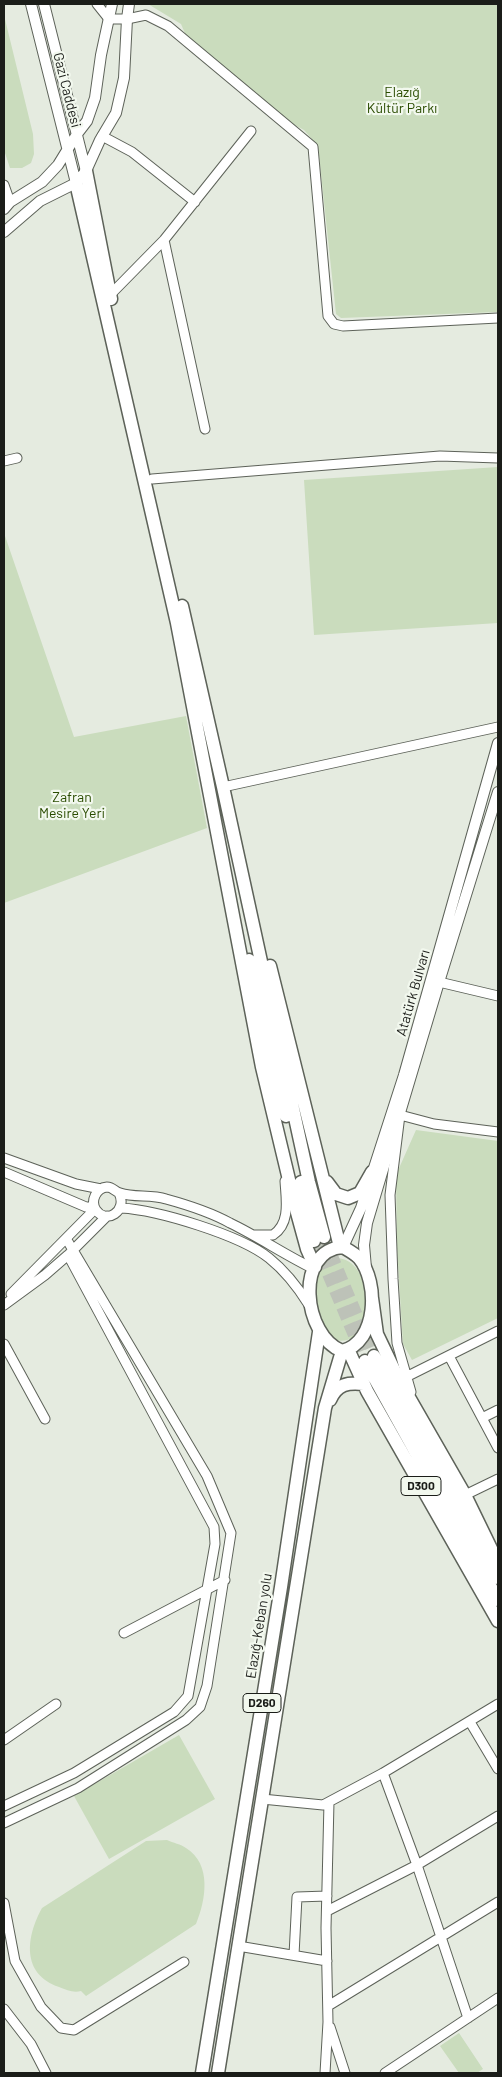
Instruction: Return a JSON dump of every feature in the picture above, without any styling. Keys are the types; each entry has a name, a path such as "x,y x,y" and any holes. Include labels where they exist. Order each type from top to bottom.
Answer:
{"highway":[{"path":"86,172 110,295 223,787 309,1182 319,1239 274,1063 210,795"},
{"path":"76,183 177,623 262,1067 307,1249 314,1268"},
{"path":"223,787 342,1247"},
{"path":"324,1179 336,1194 348,1198 360,1193 372,1172"},
{"path":"342,1247 359,1258 368,1276 372,1298 370,1318 365,1334 357,1344 345,1350 328,1342 319,1332 310,1307 310,1286 314,1268 317,1259 330,1249 342,1247"},
{"name":"D300","path":"372,1298 377,1334 403,1378 417,1411 465,1495 498,1563"},
{"name":"Elazığ-Keban yolu","path":"202,2073 279,1597 319,1332"},
{"name":"D300","path":"345,1350 498,1621"},
{"name":"D260","path":"218,2073 323,1419 332,1377 345,1350"},
{"path":"498,1578 369,1358 498,1600"},
{"name":"D260","path":"323,1419 332,1395 340,1386 350,1382 364,1384"}],"main road":[{"name":"Gazi Caddesi","path":"32,4 76,183"},
{"name":"Gazi Caddesi","path":"44,4 86,172"},
{"path":"7,206 42,182 58,165 87,121 95,98 112,4"},
{"path":"4,232 40,201 76,183 86,172 102,136 116,113 124,78 126,19 129,4"},
{"name":"Atatürk Bulvarı","path":"342,1247 361,1208 404,1075 498,743"},
{"name":"Atatürk Bulvarı","path":"368,1276 364,1245 367,1223 498,792"}],"street":[{"path":"96,4 109,19 126,19 146,15 168,26 313,147 328,316 334,324 343,326 498,318"},
{"path":"110,295 164,240 251,131"},
{"path":"102,136 132,152 195,202"},
{"path":"4,185 7,206"},
{"path":"164,240 205,429"},
{"path":"152,479 440,456 498,458"},
{"path":"4,461 17,458"},
{"path":"223,787 498,727"},
{"path":"439,982 498,996"},
{"path":"498,1132 434,1124 400,1116 390,1195 397,1343 403,1378 498,1331"},
{"path":"249,1234 273,1235 284,1224 286,1218 283,1153"},
{"path":"4,1158 67,1181 101,1189 111,1188 119,1193 162,1198 188,1205 230,1223 314,1268"},
{"path":"4,1172 86,1207 95,1208"},
{"path":"101,1189 94,1196 95,1208 98,1213 107,1216 116,1214 121,1208 122,1202 119,1193"},
{"path":"4,1303 95,1208"},
{"path":"121,1208 138,1209 172,1217 238,1240 269,1258 301,1293 310,1307"},
{"path":"4,1303 46,1275 107,1216"},
{"path":"4,1823 78,1788 186,1720 200,1707 207,1686 231,1533 207,1476 64,1242"},
{"path":"4,1806 74,1773 174,1712 188,1696 215,1544 214,1526 71,1252"},
{"path":"4,1344 46,1419"},
{"path":"449,1356 498,1448"},
{"path":"482,1418 498,1410"},
{"path":"465,1495 498,1479"},
{"path":"124,1633 225,1580"},
{"path":"4,1740 56,1704"},
{"path":"262,1799 323,1805 383,1773 498,1704"},
{"path":"470,1722 498,1769"},
{"path":"383,1773 417,1865 468,2018"},
{"path":"325,2073 328,2022 327,1896 329,1802"},
{"path":"327,1911 417,1865 498,1816"},
{"path":"294,1955 297,1898 327,1896"},
{"path":"328,2006 498,1902"},
{"path":"4,1903 15,1961 41,2007 61,2028 74,2030 184,1962"},
{"path":"238,1946 327,1961"},
{"path":"385,2073 498,1998"},
{"path":"4,2009 31,2044 46,2073"},
{"path":"328,2022 345,2073"}],"green space":[{"name":"Elazığ Kültür Parkı","path":"148,4 498,4 498,312 341,318 336,314 318,146 304,130 289,122 187,38 181,24"},
{"path":"4,15 33,134 34,154 31,163 22,168 10,168 4,150"},
{"path":"498,467 498,623 314,635 304,480"},
{"name":"Zafran Mesire Yeri","path":"4,533 74,737 186,716 207,828 4,903"},
{"path":"416,1130 498,1141 498,1318 412,1360 403,1344 397,1248 396,1175"},
{"path":"337,1258 349,1262 358,1271 364,1283 366,1297 362,1325 356,1335 347,1340 336,1340 327,1335 317,1315 315,1302 317,1277 321,1268 330,1260"},
{"path":"179,1735 215,1799 109,1859 74,1796"},
{"path":"167,1840 184,1847 200,1863 203,1873 204,1894 196,1924 86,1996 81,1991 67,1990 59,1987 47,1981 38,1973 30,1954 30,1942 42,1908 146,1841"},
{"path":"459,2033 483,2069 477,2073 459,2073 440,2046"}],"tunnel":[{"path":"324,1237 374,1356"},
{"path":"314,1241 365,1361"}]}
